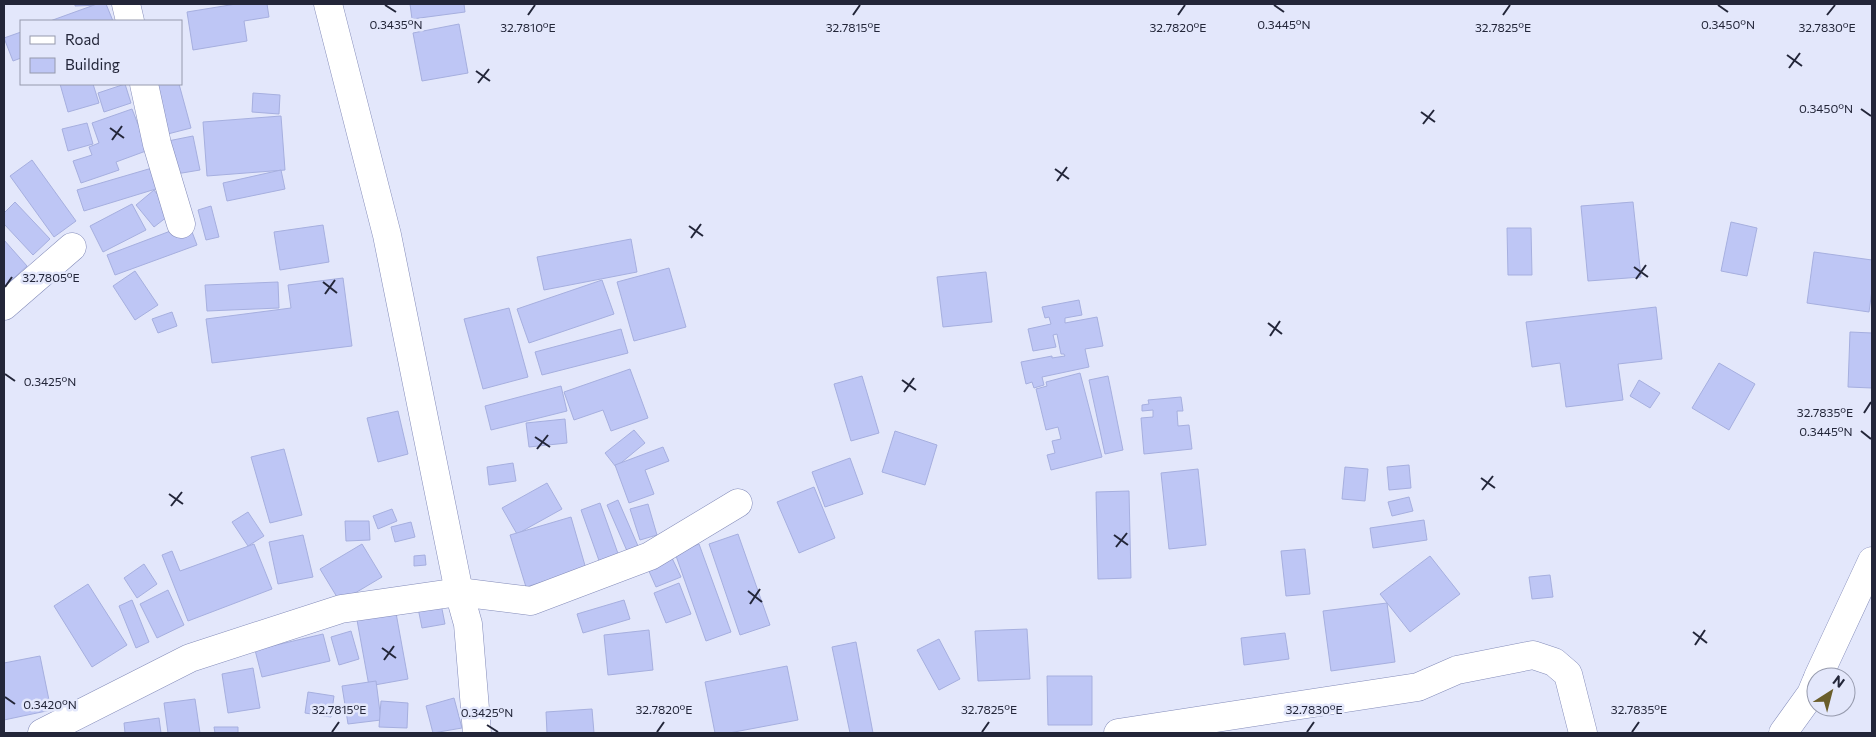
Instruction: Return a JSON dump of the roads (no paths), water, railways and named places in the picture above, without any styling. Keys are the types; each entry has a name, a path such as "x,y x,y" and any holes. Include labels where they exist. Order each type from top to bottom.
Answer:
{"street":[{"path":"126,4 130,20"},
{"path":"328,4 388,235 459,592 468,624 477,733"},
{"path":"144,85 157,144 181,224"},
{"path":"4,306 72,247"},
{"path":"42,733 190,658 341,608 459,592 531,601 650,556 738,503"},
{"path":"1823,667 1872,561"},
{"path":"1118,733 1418,686 1458,670 1533,655 1554,662 1568,674 1583,733"},
{"path":"1783,733 1806,701"}]}
